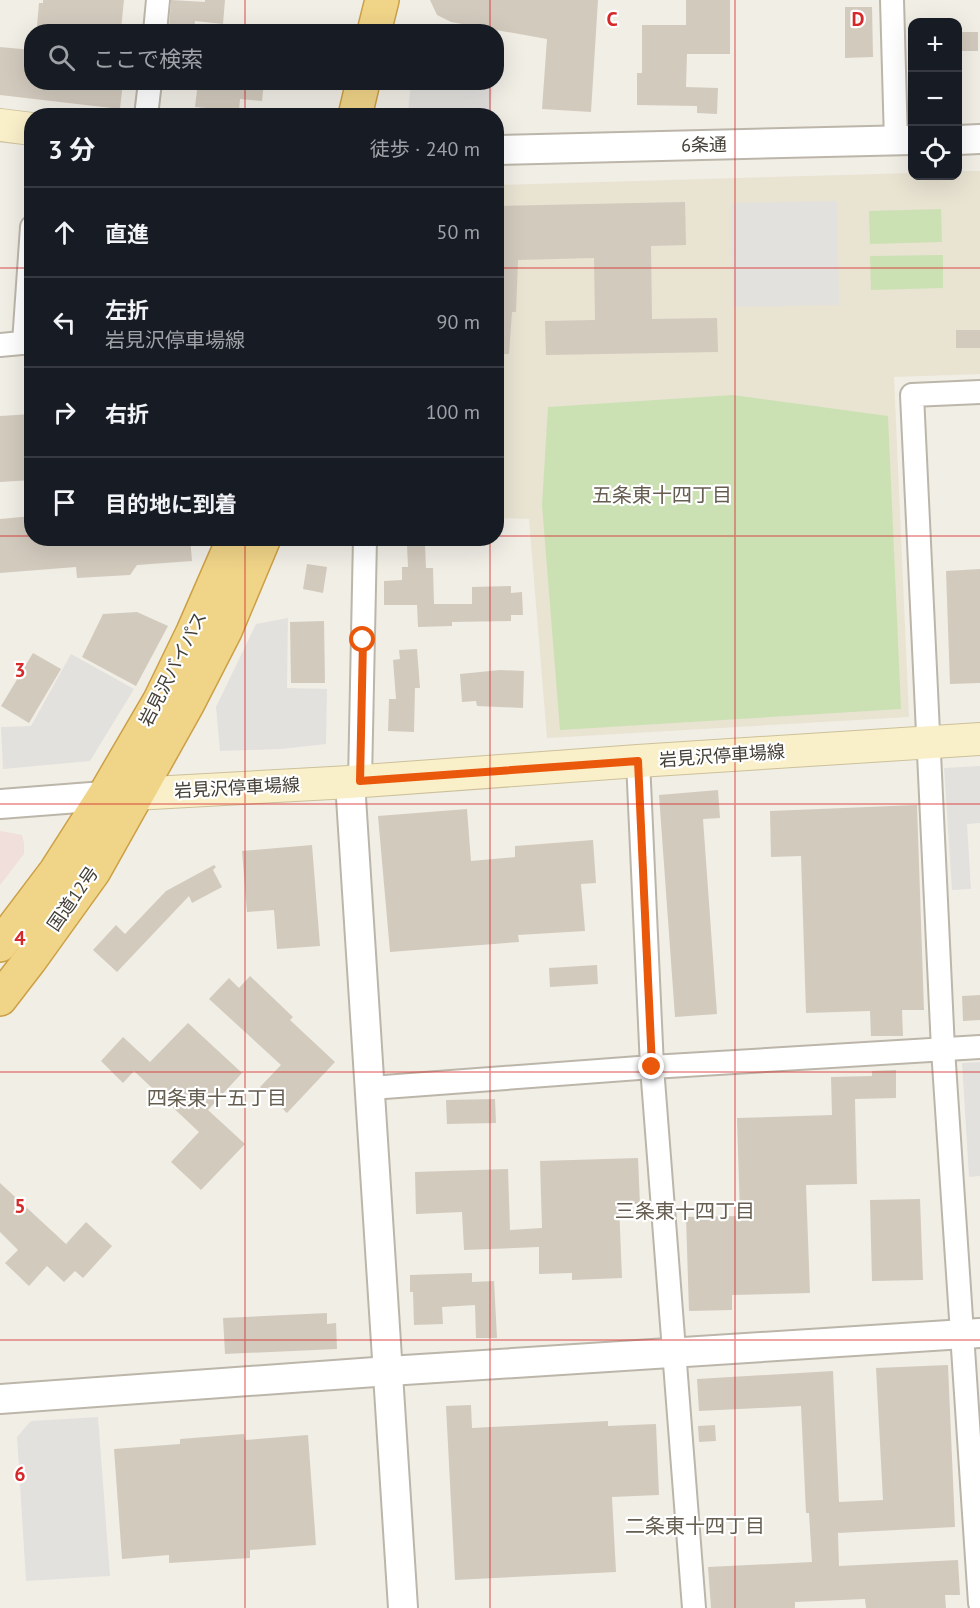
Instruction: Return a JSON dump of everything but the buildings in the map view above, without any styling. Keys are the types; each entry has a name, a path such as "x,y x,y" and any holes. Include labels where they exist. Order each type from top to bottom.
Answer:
{"highway":[{"path":"376,24 382,0"},
{"path":"357,108 361,90"},
{"name":"岩見沢バイパス","path":"104,796 160,700 231,546"},
{"name":"岩見沢バイパス","path":"138,793 225,631 261,546"},
{"name":"国道12号","path":"0,999 94,871 138,793"},
{"name":"国道12号","path":"0,945 56,871 104,796"}],"main road":[{"path":"0,125 24,128"},
{"name":"岩見沢停車場線","path":"104,796 355,782 980,739"}],"street":[{"path":"156,24 158,0"},
{"path":"892,0 904,140"},
{"path":"147,108 149,90"},
{"name":"6条通","path":"504,150 904,140"},
{"path":"962,140 980,140"},
{"path":"0,345 24,343"},
{"path":"980,392 912,395 943,1049 971,1334 980,1603"},
{"path":"365,546 355,782 403,1608"},
{"path":"638,761 652,1067 694,1608"},
{"path":"0,804 104,796"},
{"path":"371,1088 652,1067 980,1047"},
{"path":"0,1399 388,1371 971,1334"}],"shaded area":[{"path":"410,90 492,90 491,108 408,108"},
{"path":"962,171 980,171 980,374 894,377 909,717 547,738 529,519 504,518 504,185 908,173 908,180 962,180"},
{"path":"837,201 839,305 733,307 731,203"},
{"path":"288,618 287,688 327,689 326,744 281,749 220,751 216,707 256,624"},
{"path":"71,654 134,689 90,761 3,769 1,727 31,726"},
{"path":"980,766 980,823 967,824 971,889 952,890 944,768"},
{"path":"0,831 22,835 24,854 0,885"},
{"path":"980,1062 980,1176 969,1177 962,1063"},
{"path":"98,1417 110,1576 26,1581 17,1437 31,1421"}],"green space":[{"path":"941,209 942,242 870,244 869,211"},
{"path":"943,255 943,288 871,290 870,256"},
{"path":"733,395 888,416 901,709 560,730 542,505 548,407"}],"district":[{"name":"五条東十四丁目","path":"662,495"},
{"name":"四条東十五丁目","path":"217,1098"},
{"name":"三条東十四丁目","path":"685,1211"},
{"name":"二条東十四丁目","path":"695,1526"}],"route":[{"path":"363,640 360,781 638,761 652,1067"}]}
